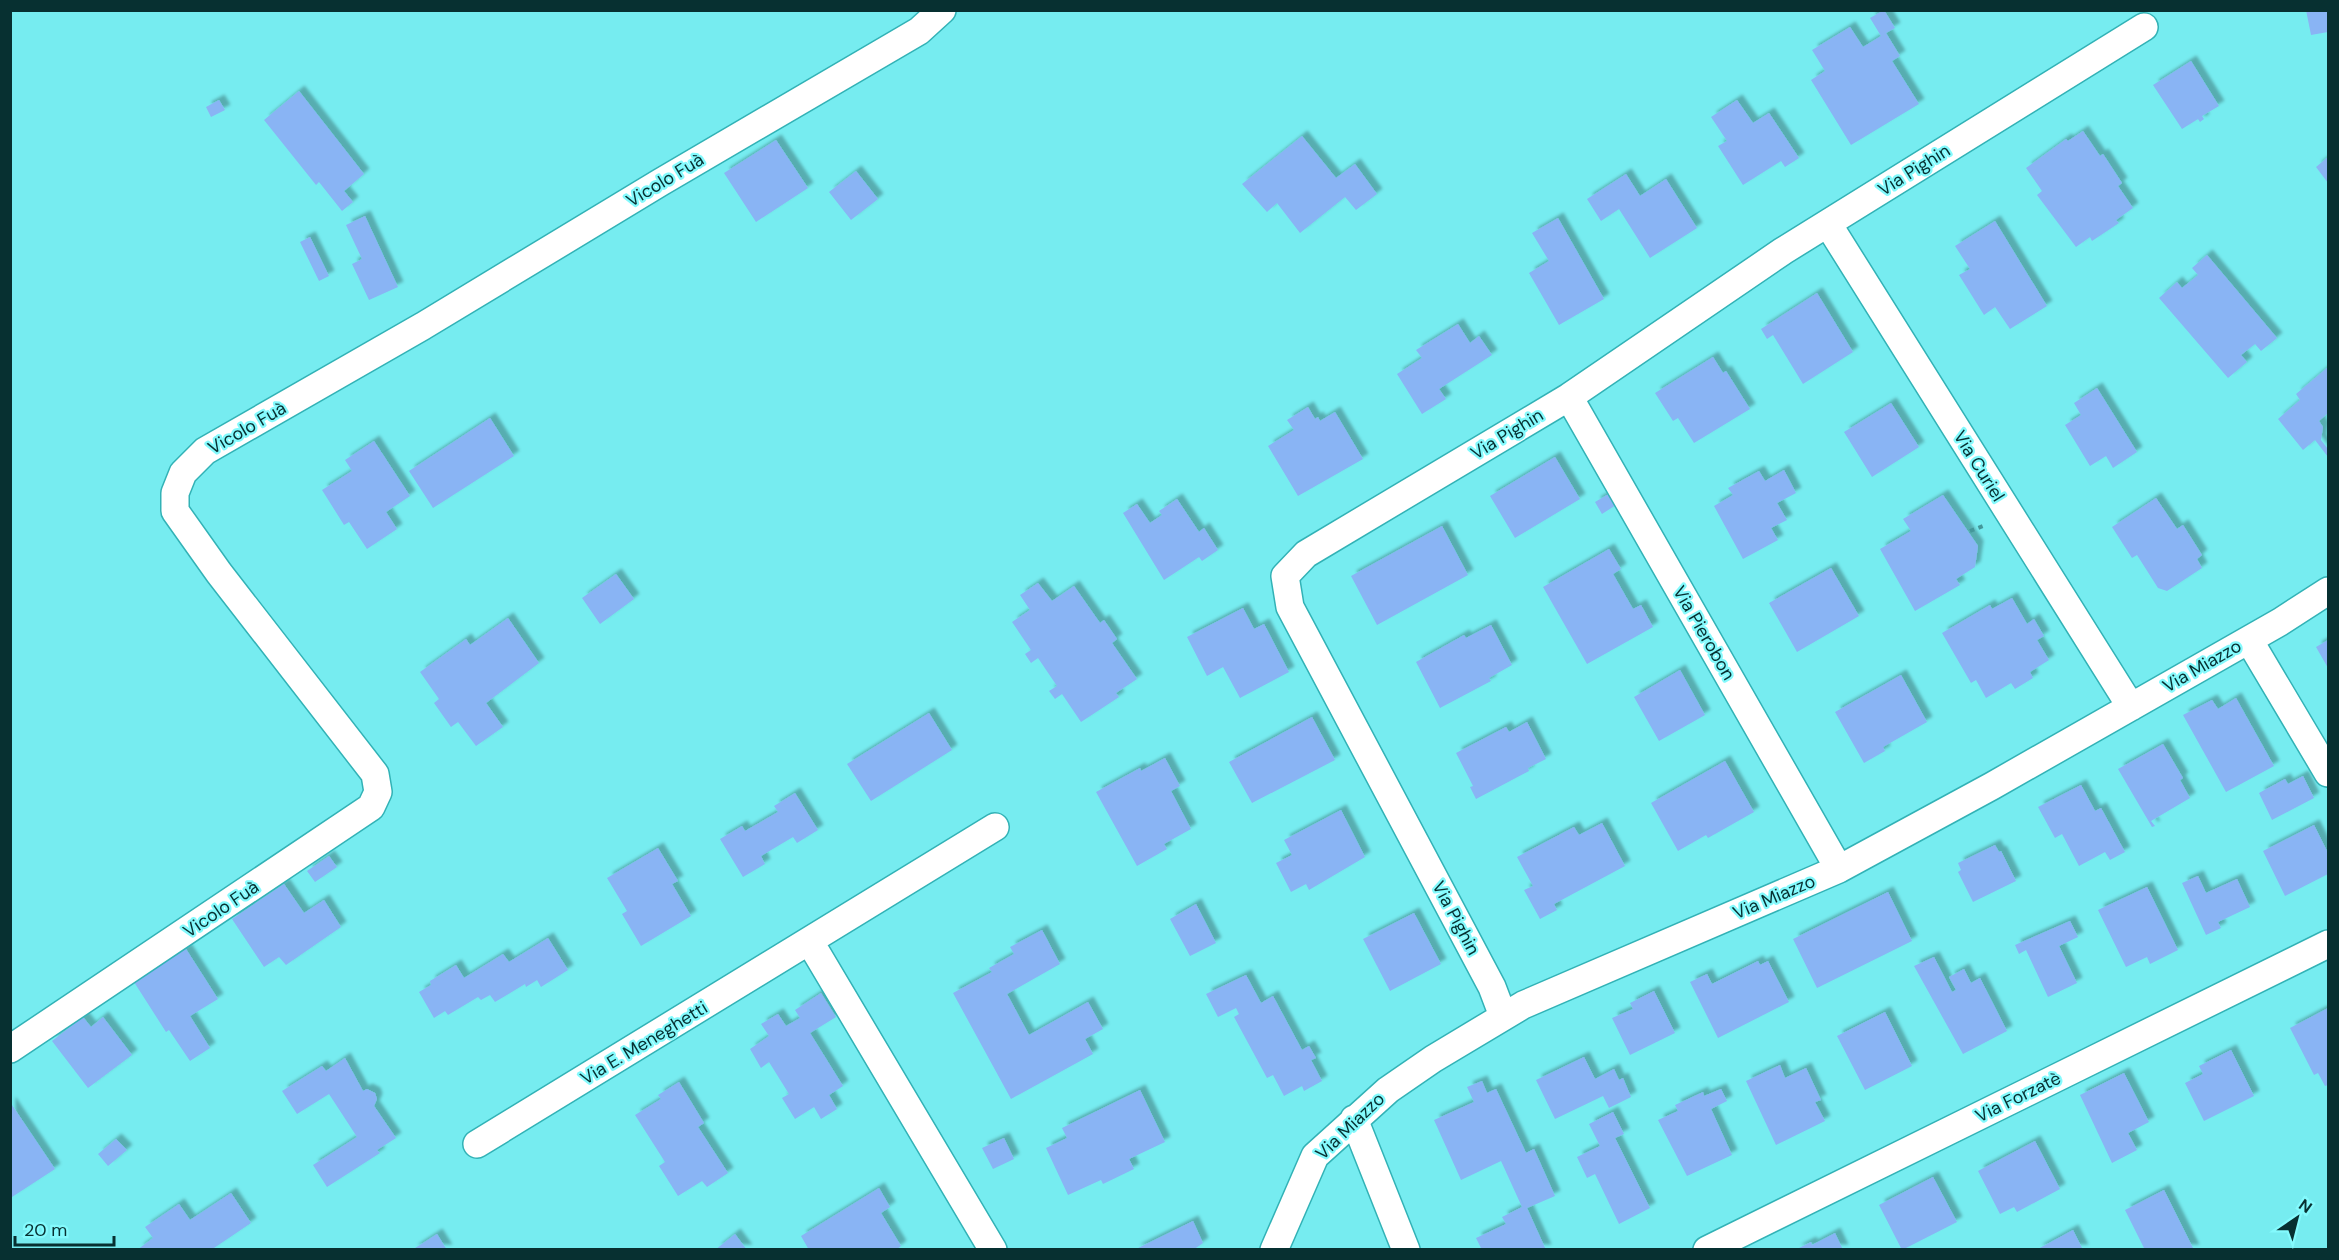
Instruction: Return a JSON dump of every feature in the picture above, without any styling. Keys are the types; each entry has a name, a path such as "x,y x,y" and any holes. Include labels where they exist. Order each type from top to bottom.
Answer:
{"street":[{"name":"Vicolo Fuà","path":"10,1049 371,807 378,792 375,774 232,590 175,511 175,493 183,473 204,451 423,326 661,182 919,31 942,10"},
{"name":"Via Pighin","path":"1503,1016 1492,987 1290,607 1285,576 1306,554 1569,397 1783,251 2145,27"},
{"name":"Via Curiel","path":"1828,224 2131,706"},
{"name":"Via Pierobon","path":"1569,397 1839,868"},
{"name":"Via Miazzo","path":"1274,1250 1315,1156 1388,1089 1503,1016 1839,868 1992,786 2249,640 2328,591"},
{"path":"2249,640 2328,773"},
{"name":"Via E. Meneghetti","path":"477,1144 995,827"},
{"path":"810,942 993,1250"},
{"name":"Via Forzatè","path":"1707,1250 2328,944"},
{"path":"1354,1119 1406,1250"}],"building":[{"path":"1884,10 1895,28 1886,33 1900,56 1892,61 1919,104 1851,145 1811,80 1825,71 1812,50 1850,27 1863,47 1881,36 1870,18"},
{"path":"2306,10 2328,10 2328,32 2311,35"},
{"path":"2191,61 2219,106 2202,116 2204,119 2200,122 2198,119 2182,129 2153,85"},
{"path":"299,91 364,174 344,191 353,202 342,211 319,182 316,185 264,120"},
{"path":"219,100 225,110 211,117 206,107"},
{"path":"1737,100 1753,123 1769,113 1799,158 1785,167 1781,161 1743,185 1718,146 1727,141 1711,117"},
{"path":"2083,131 2100,156 2103,154 2122,183 2118,186 2133,208 2116,220 2119,223 2092,241 2090,237 2076,247 2037,195 2042,191 2026,168 2066,139 2068,141"},
{"path":"1302,136 1336,178 1355,164 1377,194 1356,210 1345,197 1300,233 1277,203 1267,212 1242,184"},
{"path":"776,140 808,188 756,222 724,173"},
{"path":"2328,157 2328,183 2316,167"},
{"path":"856,171 878,199 851,220 829,192"},
{"path":"1626,174 1640,196 1666,179 1697,228 1650,258 1619,209 1601,221 1587,199"},
{"path":"365,216 398,287 369,300 352,264 362,259 346,225"},
{"path":"1558,218 1604,299 1559,325 1529,273 1549,261 1532,233"},
{"path":"1995,221 2047,306 2010,329 1995,307 1984,315 1959,275 1970,269 1955,246"},
{"path":"310,237 329,276 319,281 300,242"},
{"path":"2207,255 2277,338 2261,351 2255,344 2241,355 2247,362 2228,378 2159,298 2177,282 2182,288 2198,275 2192,268"},
{"path":"1817,293 1853,352 1803,384 1773,335 1767,339 1761,329"},
{"path":"1458,324 1470,343 1479,336 1492,355 1439,389 1446,399 1422,414 1397,374 1422,358 1416,350"},
{"path":"1713,357 1723,373 1726,371 1750,409 1694,443 1678,418 1673,421 1655,393"},
{"path":"2328,367 2328,413 2319,421 2323,427 2321,440 2328,449 2328,457 2315,440 2303,450 2278,419 2300,400 2296,394"},
{"path":"2097,388 2137,452 2113,468 2106,456 2090,466 2065,425 2081,415 2074,403"},
{"path":"1891,403 1919,447 1872,477 1844,432"},
{"path":"1308,407 1315,419 1318,417 1320,421 1335,412 1363,459 1298,496 1268,446 1294,430 1287,420"},
{"path":"490,418 514,456 433,508 409,471"},
{"path":"374,441 410,496 386,512 397,529 367,549 349,522 344,525 322,490 352,471 345,460"},
{"path":"1555,457 1580,499 1515,538 1490,496"},
{"path":"1784,470 1796,493 1777,503 1787,520 1771,528 1778,540 1743,559 1714,506 1733,495 1728,488 1759,471 1765,481"},
{"path":"1612,492 1619,503 1602,514 1595,502"},
{"path":"1943,495 1978,546 1975,567 1956,579 1960,585 1915,611 1880,549 1911,531 1903,519"},
{"path":"2156,498 2177,529 2183,525 2202,555 2197,559 2202,568 2167,591 2158,588 2137,555 2132,558 2112,527"},
{"path":"1177,499 1199,532 1204,528 1218,550 1202,561 1199,557 1164,580 1123,513 1137,504 1150,523 1162,515 1159,511"},
{"path":"1442,526 1468,575 1377,625 1351,576"},
{"path":"1609,549 1621,569 1613,574 1633,609 1641,605 1653,627 1587,664 1543,587"},
{"path":"1831,568 1859,616 1797,652 1769,603"},
{"path":"616,574 634,599 600,624 582,598"},
{"path":"1038,583 1052,601 1074,586 1100,623 1104,620 1117,639 1112,643 1137,679 1116,693 1119,697 1081,722 1062,694 1055,699 1049,691 1057,686 1038,658 1031,663 1025,654 1031,650 1012,622 1030,610 1020,595"},
{"path":"2012,598 2027,624 2034,619 2044,636 2037,640 2049,660 2030,672 2033,678 2015,689 2011,683 1986,698 1976,680 1971,683 1942,633 1990,605 1992,609"},
{"path":"1243,608 1254,629 1264,624 1289,672 1240,698 1223,667 1207,676 1187,637"},
{"path":"508,618 539,663 486,703 503,727 476,746 458,722 451,727 434,703 439,699 420,672 466,639 470,645"},
{"path":"1491,625 1512,665 1489,678 1491,681 1440,708 1416,662 1464,635 1466,638"},
{"path":"2328,640 2328,668 2316,647"},
{"path":"1680,670 1705,715 1659,741 1634,697"},
{"path":"1901,675 1927,722 1883,747 1885,751 1864,763 1835,712"},
{"path":"2236,698 2274,766 2226,792 2183,715 2212,700 2218,709"},
{"path":"929,713 952,750 871,801 847,764"},
{"path":"1312,717 1335,760 1252,803 1229,762"},
{"path":"1527,722 1546,759 1528,768 1529,771 1476,799 1470,787 1473,786 1456,753 1506,727 1509,732"},
{"path":"2163,744 2183,778 2180,780 2190,798 2151,821 2155,826 2152,827 2118,769"},
{"path":"1165,758 1180,786 1171,791 1191,829 1164,844 1167,849 1137,866 1096,792 1140,768 1141,771"},
{"path":"1725,761 1754,812 1708,838 1706,835 1678,851 1651,803"},
{"path":"2303,776 2314,798 2272,820 2259,793 2285,779 2288,784"},
{"path":"2081,785 2095,811 2101,808 2125,852 2110,860 2105,852 2079,866 2062,834 2055,838 2038,807"},
{"path":"795,793 818,830 797,843 793,837 761,856 765,864 743,877 720,839 742,826 745,831 778,812 774,806"},
{"path":"1341,810 1365,857 1309,890 1306,884 1291,892 1276,863 1292,855 1284,840"},
{"path":"1602,823 1625,866 1554,904 1557,910 1540,919 1524,890 1533,886 1517,857 1574,827 1579,835"},
{"path":"2314,825 2328,853 2328,874 2285,896 2263,851"},
{"path":"1995,845 1999,852 2001,851 2016,881 1973,902 1958,872 1961,870 1958,863"},
{"path":"658,848 678,881 672,884 691,916 641,946 622,914 627,911 607,878"},
{"path":"329,856 337,867 315,882 307,871"},
{"path":"2198,876 2206,893 2237,879 2250,907 2218,922 2221,928 2206,935 2182,883"},
{"path":"284,884 304,913 324,900 341,927 286,965 279,957 264,967 232,919"},
{"path":"2147,887 2178,950 2150,964 2147,957 2126,967 2098,910"},
{"path":"1888,892 1912,941 1817,988 1793,939"},
{"path":"1196,904 1216,943 1190,956 1170,919"},
{"path":"1414,913 1441,964 1390,991 1363,939"},
{"path":"2070,921 2078,937 2059,946 2077,983 2048,997 2026,950 2019,954 2015,945"},
{"path":"1042,930 1060,964 1007,994 1029,1035 1088,1002 1103,1029 1085,1039 1093,1054 1011,1099 953,993 992,972 989,968 1014,954 1010,947"},
{"path":"548,938 568,970 541,987 537,980 526,987 525,984 495,1002 490,995 481,1000 478,997 448,1015 445,1011 434,1018 419,992 431,985 430,981 456,965 464,978 503,954 509,962"},
{"path":"186,949 218,999 190,1016 210,1048 190,1061 169,1030 166,1032 134,982"},
{"path":"1934,957 1952,992 1956,990 1949,977 1964,969 1971,983 1980,978 2007,1031 1963,1054 1914,966"},
{"path":"1758,961 1760,965 1768,961 1789,1002 1718,1038 1690,982 1707,974 1712,984"},
{"path":"1246,975 1261,1003 1273,996 1302,1050 1309,1046 1316,1058 1311,1060 1322,1081 1304,1091 1302,1086 1284,1096 1273,1075 1267,1078 1234,1017 1239,1014 1236,1008 1218,1017 1206,994"},
{"path":"1654,991 1675,1033 1630,1055 1612,1018 1633,1009 1630,1003"},
{"path":"821,993 836,1017 810,1033 843,1086 829,1095 837,1109 821,1119 814,1107 795,1119 782,1098 789,1094 769,1062 761,1068 750,1049 769,1036 761,1024 778,1014 786,1026 800,1018 795,1010"},
{"path":"2328,1008 2328,1085 2325,1086 2318,1073 2314,1075 2290,1028"},
{"path":"1885,1012 1912,1066 1865,1090 1837,1036"},
{"path":"83,1017 91,1027 103,1017 132,1055 88,1088 52,1041"},
{"path":"2231,1050 2254,1096 2204,1121 2185,1083 2203,1074 2199,1066"},
{"path":"1584,1057 1595,1079 1614,1069 1619,1080 1623,1078 1631,1097 1609,1108 1603,1096 1555,1119 1536,1080"},
{"path":"345,1058 363,1091 367,1089 375,1093 377,1099 374,1106 396,1138 377,1150 380,1153 327,1187 313,1165 357,1137 329,1094 297,1114 282,1091 322,1066 326,1071"},
{"path":"1780,1065 1785,1078 1806,1068 1821,1100 1815,1102 1825,1121 1776,1145 1746,1081"},
{"path":"2124,1073 2149,1122 2128,1133 2137,1150 2112,1163 2080,1095"},
{"path":"1482,1081 1487,1093 1496,1089 1526,1153 1534,1149 1555,1196 1527,1208 1546,1250 1482,1250 1476,1238 1506,1224 1502,1217 1522,1207 1501,1161 1461,1180 1434,1120 1474,1102 1467,1087"},
{"path":"679,1082 704,1123 698,1127 728,1173 707,1187 702,1181 678,1196 659,1166 665,1162 635,1115 661,1099 658,1095"},
{"path":"1721,1089 1727,1101 1711,1109 1732,1155 1687,1176 1658,1120 1678,1111 1675,1105 1703,1092 1704,1096"},
{"path":"1140,1090 1165,1142 1129,1159 1134,1169 1103,1184 1101,1180 1068,1195 1046,1148 1067,1138 1062,1128"},
{"path":"10,1102 55,1169 12,1197 10,1194"},
{"path":"1613,1112 1624,1134 1615,1138 1650,1208 1619,1224 1595,1174 1587,1178 1577,1157 1600,1146 1589,1124"},
{"path":"1004,1138 1014,1159 993,1169 982,1148"},
{"path":"116,1139 127,1150 108,1166 98,1154"},
{"path":"2035,1141 2060,1189 2017,1212 2014,1207 2000,1214 1978,1171"},
{"path":"1933,1177 1957,1222 1902,1250 1879,1205"},
{"path":"879,1188 890,1207 881,1213 901,1246 896,1250 809,1250 801,1236"},
{"path":"2164,1190 2194,1250 2145,1250 2125,1210"},
{"path":"231,1193 251,1223 211,1250 137,1250 153,1238 145,1227 179,1204 190,1220"},
{"path":"1193,1221 1203,1243 1193,1250 1134,1250"},
{"path":"2073,1230 2083,1250 2036,1250"},
{"path":"1835,1233 1843,1250 1795,1250 1811,1242 1812,1245"},
{"path":"437,1234 447,1250 412,1250"},
{"path":"735,1234 747,1250 715,1250"}]}
